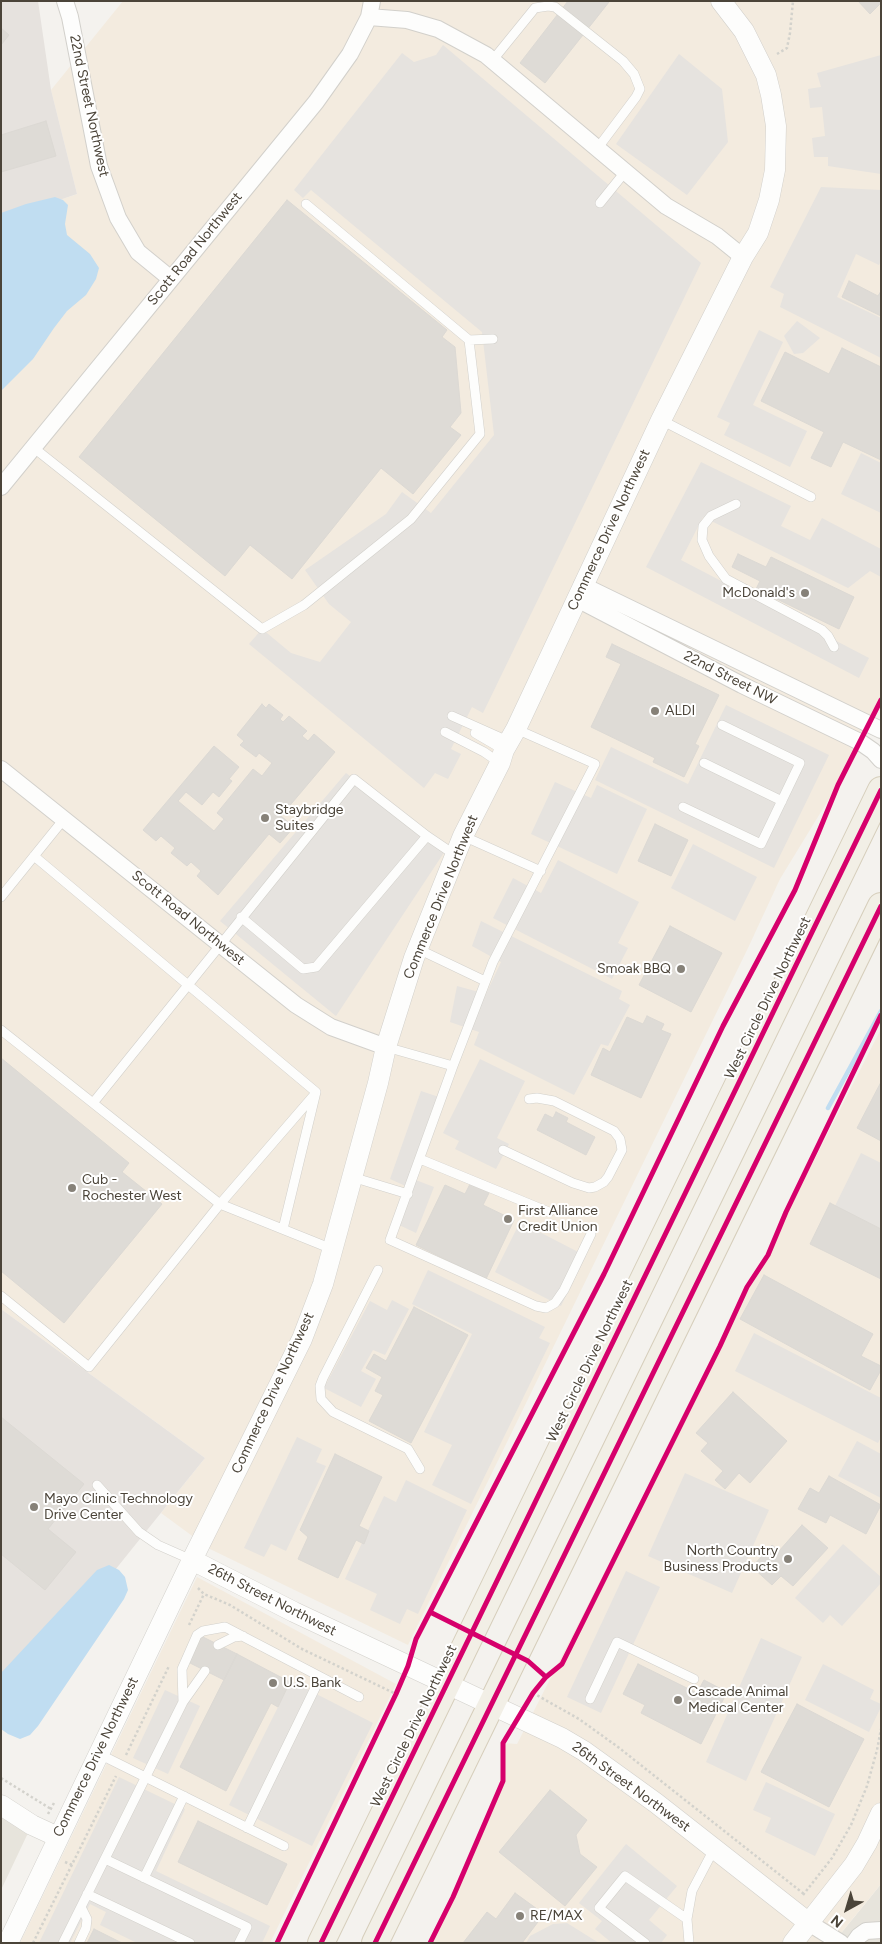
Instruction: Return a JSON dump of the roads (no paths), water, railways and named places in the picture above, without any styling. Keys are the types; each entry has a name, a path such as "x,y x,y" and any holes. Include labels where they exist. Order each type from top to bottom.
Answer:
{"main road":[{"name":"West Circle Drive Northwest","path":"321,1943 881,790"},
{"path":"375,1943 881,906"}],"street":[{"name":"22nd Street Northwest","path":"65,1 70,17 99,166 118,218 138,252 171,279"},
{"name":"Commerce Drive Northwest","path":"8,1943 192,1560 302,1338 323,1284 378,1083 386,1047 417,949 463,836 661,420 743,258 758,233 769,200 775,170 776,126 771,95 760,63 744,31 721,1"},
{"name":"Scott Road Northwest","path":"1,487 316,102 350,54 371,9"},
{"path":"371,9 438,29 486,55 666,206 717,236 743,258"},
{"name":"22nd Street NW","path":"580,592 881,730"},
{"name":"22nd Street NW","path":"580,592 742,684 860,742 881,760"},
{"name":"Scott Road Northwest","path":"1,769 315,1018 345,1032 386,1047"},
{"name":"26th Street Northwest","path":"192,1560 294,1612 562,1738 584,1751 714,1848 809,1923"},
{"path":"1,1805 32,1825 58,1837"},
{"path":"793,1943 854,1864 881,1814"},
{"path":"809,1923 841,1943"},
{"path":"854,1943 858,1936 866,1931 881,1930"}],"lane":[{"path":"492,61 535,8 548,6 555,7 623,61 634,74 640,89 597,149"},
{"path":"600,203 625,172"},
{"path":"306,204 470,340 493,339"},
{"path":"34,448 262,629 304,605 411,519 480,434 470,340"},
{"path":"661,420 811,497"},
{"path":"736,504 711,516 703,526 702,540 709,556 726,579 822,630 834,647"},
{"path":"451,718 490,741 595,764 493,962 390,1240 536,1306 546,1308 555,1303 564,1290 591,1234"},
{"path":"683,806 761,844 782,801 800,763 722,725"},
{"path":"444,732 484,752 507,746"},
{"path":"704,763 782,801"},
{"path":"93,1103 354,779 427,836 455,855"},
{"path":"1,897 64,819"},
{"path":"241,917 303,968 316,967 427,836"},
{"path":"463,836 541,871"},
{"path":"34,856 316,1092"},
{"path":"417,949 485,982"},
{"path":"1,1030 220,1204 333,1249"},
{"path":"386,1047 453,1066"},
{"path":"1,1296 89,1367 220,1204 316,1092"},
{"path":"283,1229 316,1092"},
{"path":"503,1150 589,1188 604,1182 622,1150 620,1139 614,1131 554,1102 537,1098 529,1099"},
{"path":"420,1159 549,1212"},
{"path":"352,1177 408,1194"},
{"path":"378,1270 323,1378 320,1386 321,1399 333,1412 408,1449 420,1469"},
{"path":"97,1485 138,1532 158,1546 192,1560"},
{"path":"183,1702 182,1669 197,1635 203,1631 225,1628 358,1697"},
{"path":"218,1645 234,1637 243,1636"},
{"path":"590,1699 617,1642 694,1679"},
{"path":"62,1943 183,1702 205,1671"},
{"path":"246,1828 320,1678"},
{"path":"98,1754 284,1846"},
{"path":"144,1878 184,1796"},
{"path":"689,1943 687,1919 692,1891 714,1848"},
{"path":"105,1859 247,1926 239,1943"},
{"path":"645,1943 599,1908 625,1876 687,1919"},
{"path":"87,1894 190,1943"},
{"path":"79,1943 86,1928 87,1919 81,1907"}],"water":[{"path":"55,197 63,200 68,205 65,224 67,235 90,254 99,268 96,279 86,295 67,311 33,359 1,391 1,213 26,204"},
{"path":"109,1565 119,1570 125,1577 128,1590 124,1599 38,1726 30,1735 20,1739 8,1734 1,1729 1,1673 97,1570"}],"waterway":[{"path":"828,1108 881,1011"}],"place":[{"name":"McDonald's","path":"805,593"},
{"name":"ALDI","path":"655,711"},
{"name":"Staybridge Suites","path":"265,818"},
{"name":"Smoak BBQ","path":"681,969"},
{"name":"Cub - Rochester West","path":"72,1188"},
{"name":"First Alliance Credit Union","path":"508,1219"},
{"name":"Mayo Clinic Technology Drive Center","path":"34,1507"},
{"name":"North Country Business Products","path":"788,1559"},
{"name":"U.S. Bank","path":"273,1683"},
{"name":"Cascade Animal Medical Center","path":"678,1700"},
{"name":"RE/MAX","path":"520,1916"}]}
